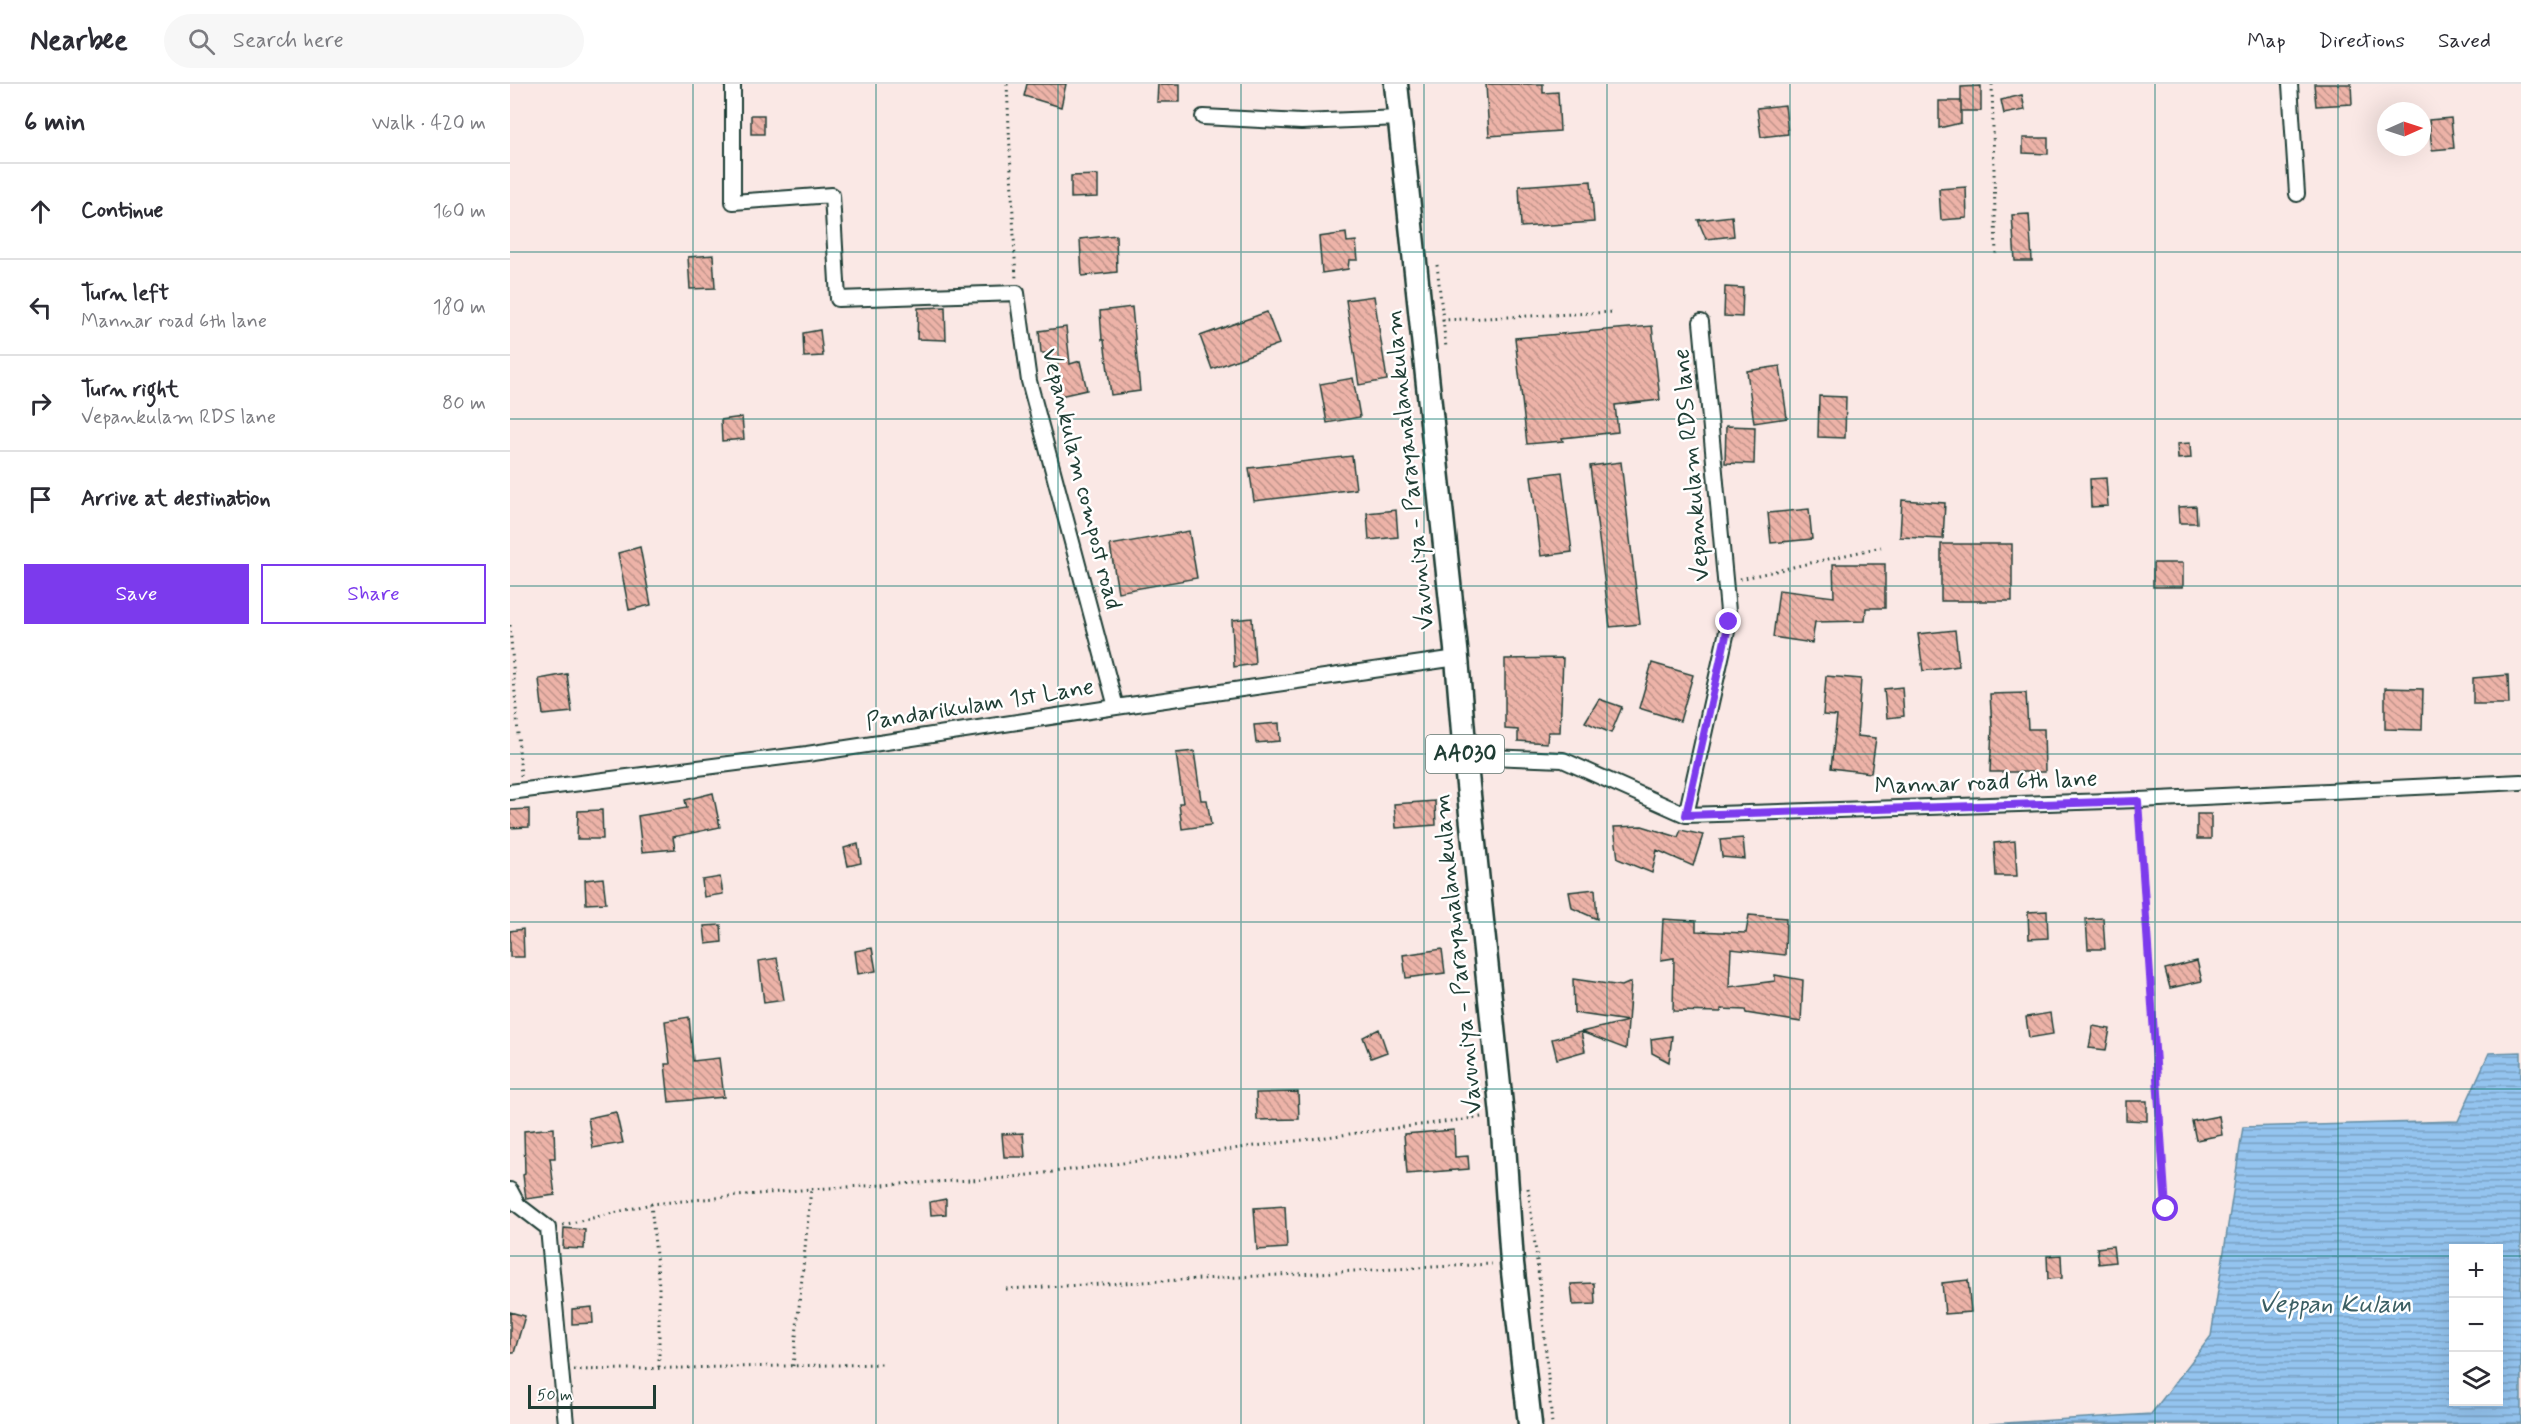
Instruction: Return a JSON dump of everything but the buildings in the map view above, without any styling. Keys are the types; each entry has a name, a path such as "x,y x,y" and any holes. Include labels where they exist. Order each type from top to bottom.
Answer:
{"highway":[{"name":"Vavuniya - Parayanalankulam","path":"1396,84 1457,658 1502,1115 1512,1263 1530,1424"}],"street":[{"path":"733,84 733,202 832,195 838,299 1017,292"},
{"path":"2290,84 2297,194"},
{"path":"1203,117 1301,122 1400,118"},
{"name":"Vepankulam compost road","path":"1017,292 1029,381 1116,707"},
{"name":"Vepankulam RDS lane","path":"1686,815 1729,622 1701,322"},
{"name":"Pandarikulam 1st Lane","path":"516,791 807,754 1457,658"},
{"name":"Mannar road 6th lane","path":"1465,756 1563,760 1686,815 2138,801 2521,782"},
{"path":"510,1190 518,1205 548,1228 566,1424"}],"path":[{"path":"1007,84 1017,292"},
{"path":"1992,84 1996,257"},
{"path":"1436,261 1443,320 1615,312"},
{"path":"1726,582 1881,547"},
{"path":"510,625 516,791"},
{"path":"2138,801 2166,1209"},
{"path":"548,1228 651,1204 811,1189 1006,1178 1502,1115"},
{"path":"793,1366 811,1189"},
{"path":"651,1204 659,1286 659,1368"},
{"path":"1006,1290 1512,1263"},
{"path":"1541,1294 1552,1424"},
{"path":"561,1370 885,1364"}],"water":[{"name":"Veppan Kulam","path":"2521,1052 2521,1424 1989,1424 2151,1414 2211,1336 2243,1127 2458,1121 2489,1053"}],"route":[{"path":"1729,622 1686,815 2138,801 2166,1209"}]}
